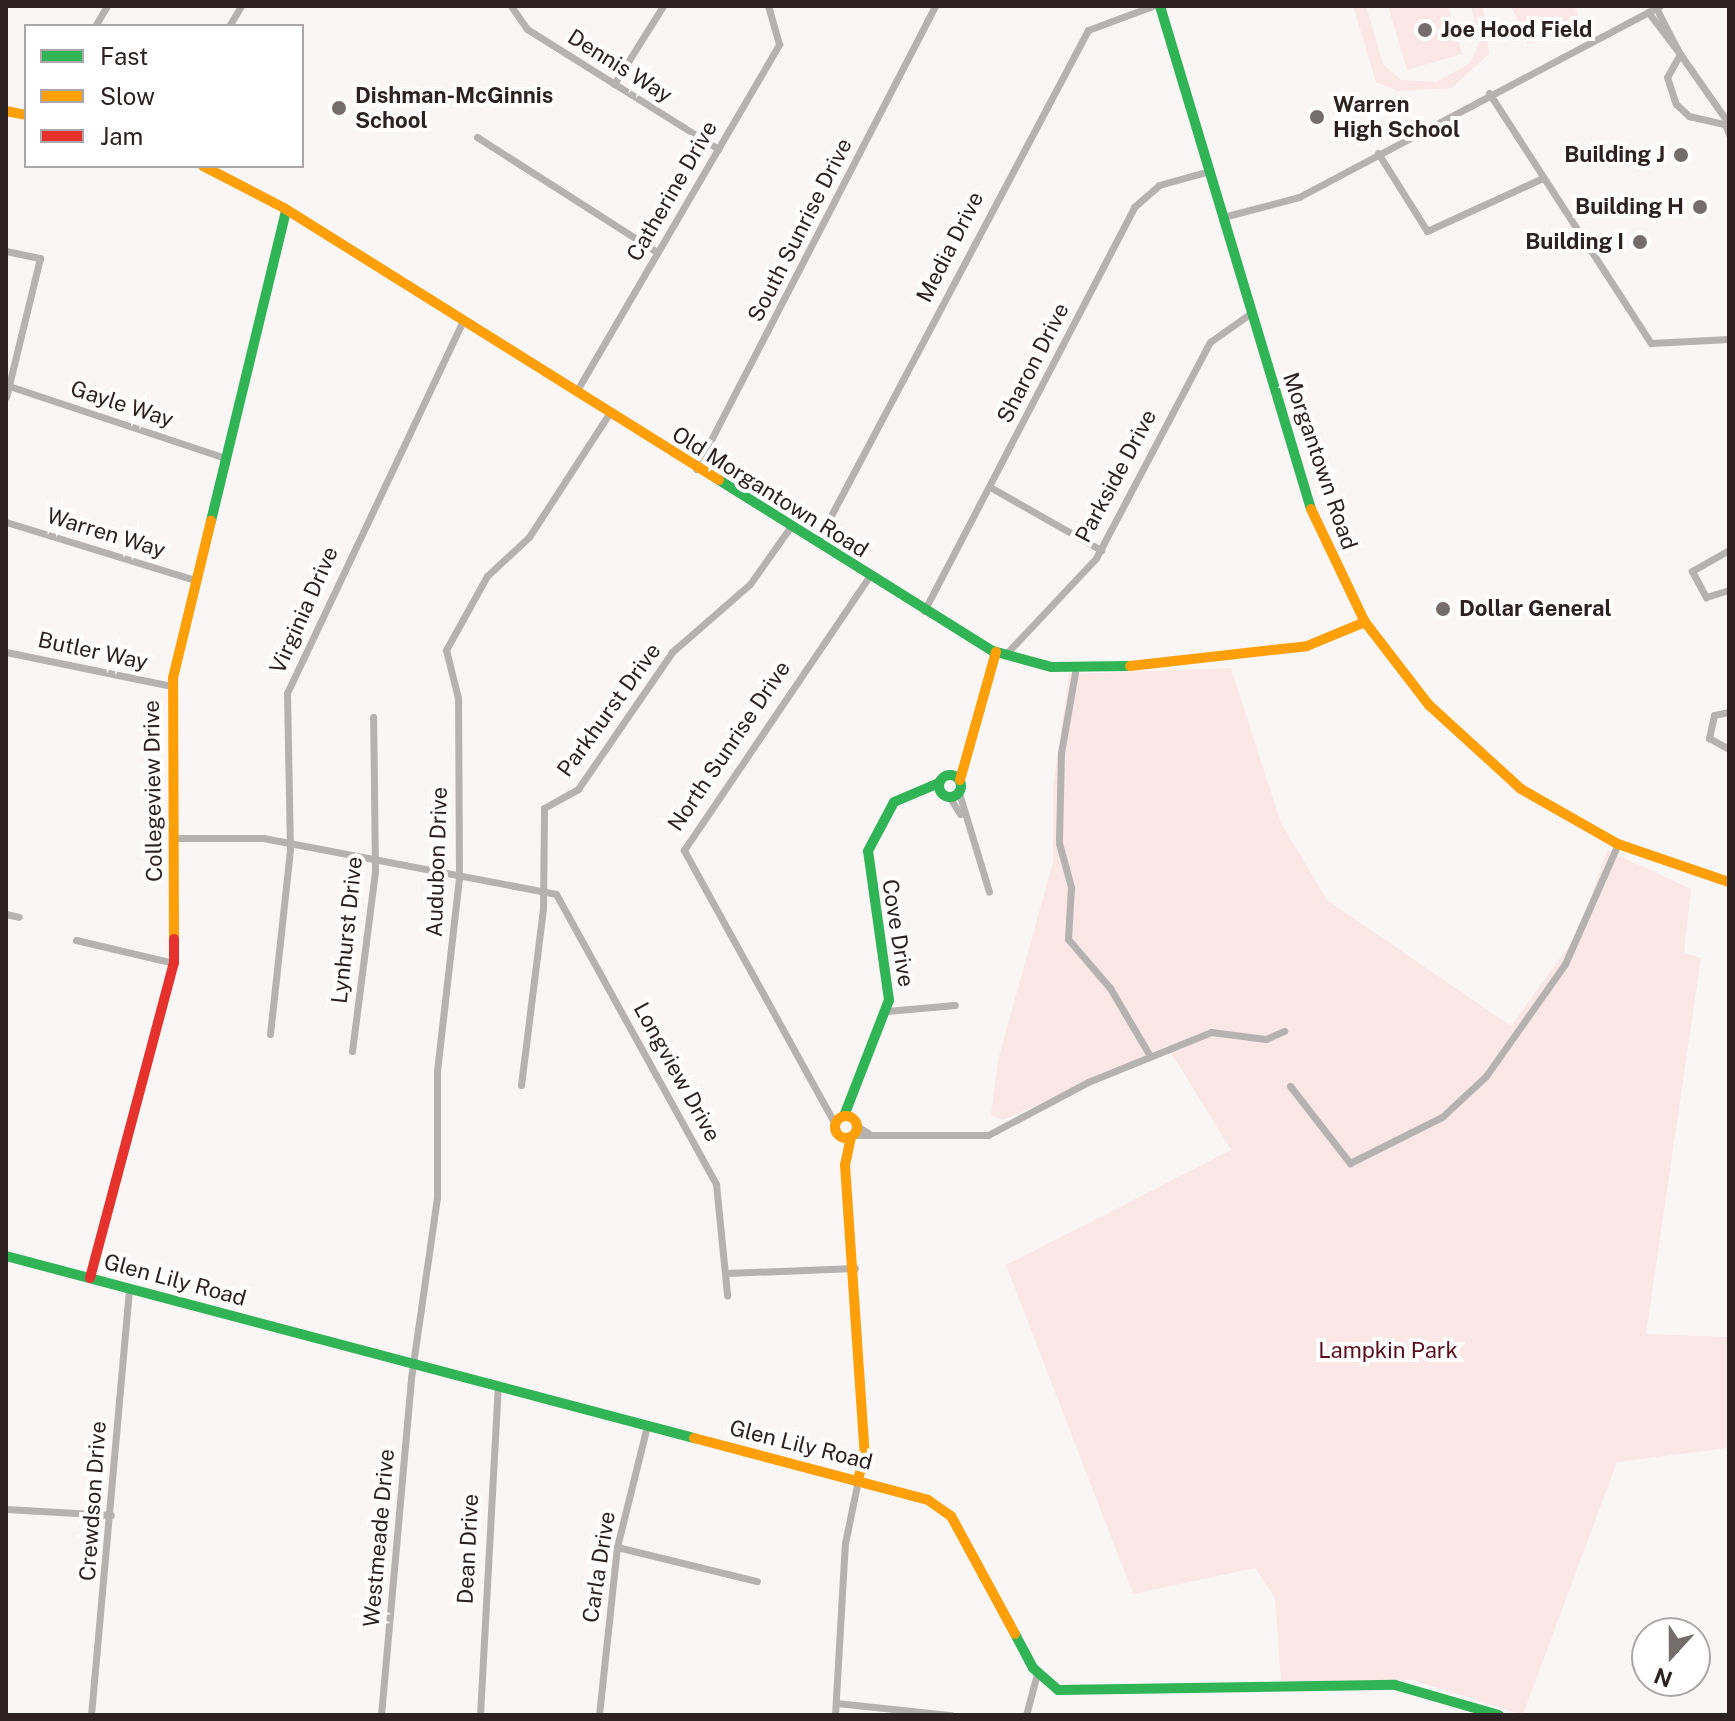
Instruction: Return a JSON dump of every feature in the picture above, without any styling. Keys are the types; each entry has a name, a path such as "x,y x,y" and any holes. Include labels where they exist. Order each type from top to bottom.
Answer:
{"street":[{"path":"96,24 107,6"},
{"path":"230,24 241,6"},
{"name":"Dennis Way","path":"511,6 525,27 718,149"},
{"path":"614,84 663,6"},
{"name":"Catherine Drive","path":"576,392 779,44 768,6"},
{"name":"South Sunrise Drive","path":"696,469 935,6"},
{"name":"Media Drive","path":"816,545 1088,30 1153,6"},
{"name":"Morgantown Road","path":"1160,6 1308,502 1365,622 1419,694 1486,761 1618,844 1729,882"},
{"path":"1223,217 1299,197 1489,93 1658,7 1680,54"},
{"path":"1648,12 1727,124 1729,134"},
{"path":"1680,54 1667,77 1669,92 1681,110 1727,124"},
{"path":"1489,93 1651,343 1729,339"},
{"path":"1708,120 1715,109"},
{"path":"477,137 657,252"},
{"path":"1378,153 1427,231 1543,178"},
{"name":"Old Morgantown Road","path":"207,168 286,210 789,529 1001,654 1076,667 1247,657 1317,644 1365,622"},
{"name":"Sharon Drive","path":"924,611 1134,207 1159,185 1210,171"},
{"name":"Collegeview Drive","path":"90,1278 174,963 172,686 286,210"},
{"path":"6,251 40,258 6,397"},
{"name":"Parkside Drive","path":"939,783 956,777 966,759 1001,654 1101,550 1210,342 1251,313"},
{"name":"Virginia Drive","path":"270,1034 289,843 289,687 463,321"},
{"name":"Gayle Way","path":"8,385 226,458"},
{"name":"Audubon Drive","path":"413,1363 437,1197 437,1071 459,873 458,698 446,650 487,576 534,531 609,414"},
{"path":"990,487 1101,550"},
{"name":"Warren Way","path":"6,522 195,580"},
{"name":"Parkhurst Drive","path":"521,1085 543,889 545,807 581,786 672,652 750,584 789,529"},
{"path":"1728,552 1692,571 1706,597 1729,590"},
{"name":"North Sunrise Drive","path":"868,578 684,850 827,1111 847,1126 868,1133 974,1136 1025,1119 1150,1056"},
{"name":"Butler Way","path":"6,652 172,686"},
{"path":"1076,667 1060,783 1059,843 1071,887 1068,939 1110,988 1150,1056 1211,1032 1266,1039 1284,1031"},
{"path":"1729,712 1714,715 1709,738 1729,749"},
{"name":"Lynhurst Drive","path":"352,1051 374,857 373,717"},
{"path":"950,795 956,777"},
{"path":"939,783 964,819 989,892"},
{"name":"Cove Drive","path":"847,1126 852,1101 887,1011 889,977 868,851 894,802 939,783"},
{"path":"921,788 950,795"},
{"path":"171,838 289,843 543,889"},
{"path":"1290,1086 1350,1163 1442,1117 1486,1076 1565,964 1618,844"},
{"name":"Longview Drive","path":"543,889 567,909 713,1176 727,1295"},
{"path":"6,914 19,917"},
{"path":"76,940 174,963"},
{"path":"887,1011 955,1005"},
{"path":"835,1715 846,1533 865,1455 846,1158 847,1126"},
{"name":"Glen Lily Road","path":"6,1256 928,1500 951,1516 1037,1674"},
{"path":"726,1273 855,1268"},
{"name":"Crewdson Drive","path":"91,1715 129,1288"},
{"name":"Westmeade Drive","path":"381,1715 413,1363"},
{"name":"Dean Drive","path":"480,1715 498,1386"},
{"name":"Carla Drive","path":"599,1715 617,1547 647,1426"},
{"path":"6,1509 111,1515"},
{"path":"617,1547 757,1581"},
{"path":"1026,1715 1037,1674 1058,1690 1084,1693 1402,1686 1499,1715"},
{"path":"836,1703 951,1715"}],"green space":[{"path":"1353,6 1366,6 1383,64 1401,80 1436,82 1470,63 1479,44 1471,6 1483,6 1489,54 1452,88 1397,91 1376,82"},
{"name":"Joe Hood Field","path":"1388,6 1448,6 1462,54 1407,70"},
{"path":"1511,6 1574,6 1581,21 1528,44"},
{"name":"Lampkin Park","path":"1231,668 1281,823 1327,900 1511,1026 1579,932 1607,850 1691,889 1684,953 1701,958 1646,1334 1729,1337 1729,1448 1617,1462 1523,1715 1413,1680 1281,1682 1275,1598 1255,1568 1133,1594 1006,1265 1231,1150 1167,1046 1003,1120 991,1115 998,1060 1053,862 1053,786 1069,674"}],"traffic: fast":[{"path":"1160,6 1311,509"},
{"path":"211,521 286,210"},
{"path":"719,480 993,651 1051,667 1130,666"},
{"path":"946,775 954,775 961,786 954,797 946,797 939,790 939,782 946,775"},
{"path":"844,1116 889,1000 868,851 894,802 939,783"},
{"path":"6,1256 694,1438"},
{"path":"1015,1634 1033,1668 1058,1690 1395,1685 1499,1715"}],"traffic: slow":[{"path":"6,111 24,115"},
{"path":"207,168 284,208 719,480"},
{"path":"1311,509 1365,622 1429,705 1521,789 1618,844 1729,882"},
{"path":"174,939 173,678 211,521"},
{"path":"1130,666 1307,646 1365,622"},
{"path":"960,780 996,652"},
{"path":"846,1116 854,1119 857,1127 854,1135 846,1138 838,1135 835,1127 838,1119 846,1116"},
{"path":"851,1137 845,1165 865,1455 858,1480"},
{"path":"694,1438 928,1500 951,1516 1015,1634"}],"traffic: jam":[{"path":"90,1278 174,963 174,939"}],"place":[{"name":"Joe Hood Field","path":"1425,30"},
{"name":"Dishman-McGinnis School","path":"339,108"},
{"name":"Warren High School","path":"1317,117"},
{"name":"Building J","path":"1681,155"},
{"name":"Building H","path":"1700,207"},
{"name":"Building I","path":"1640,242"},
{"name":"Dollar General","path":"1443,609"}]}
